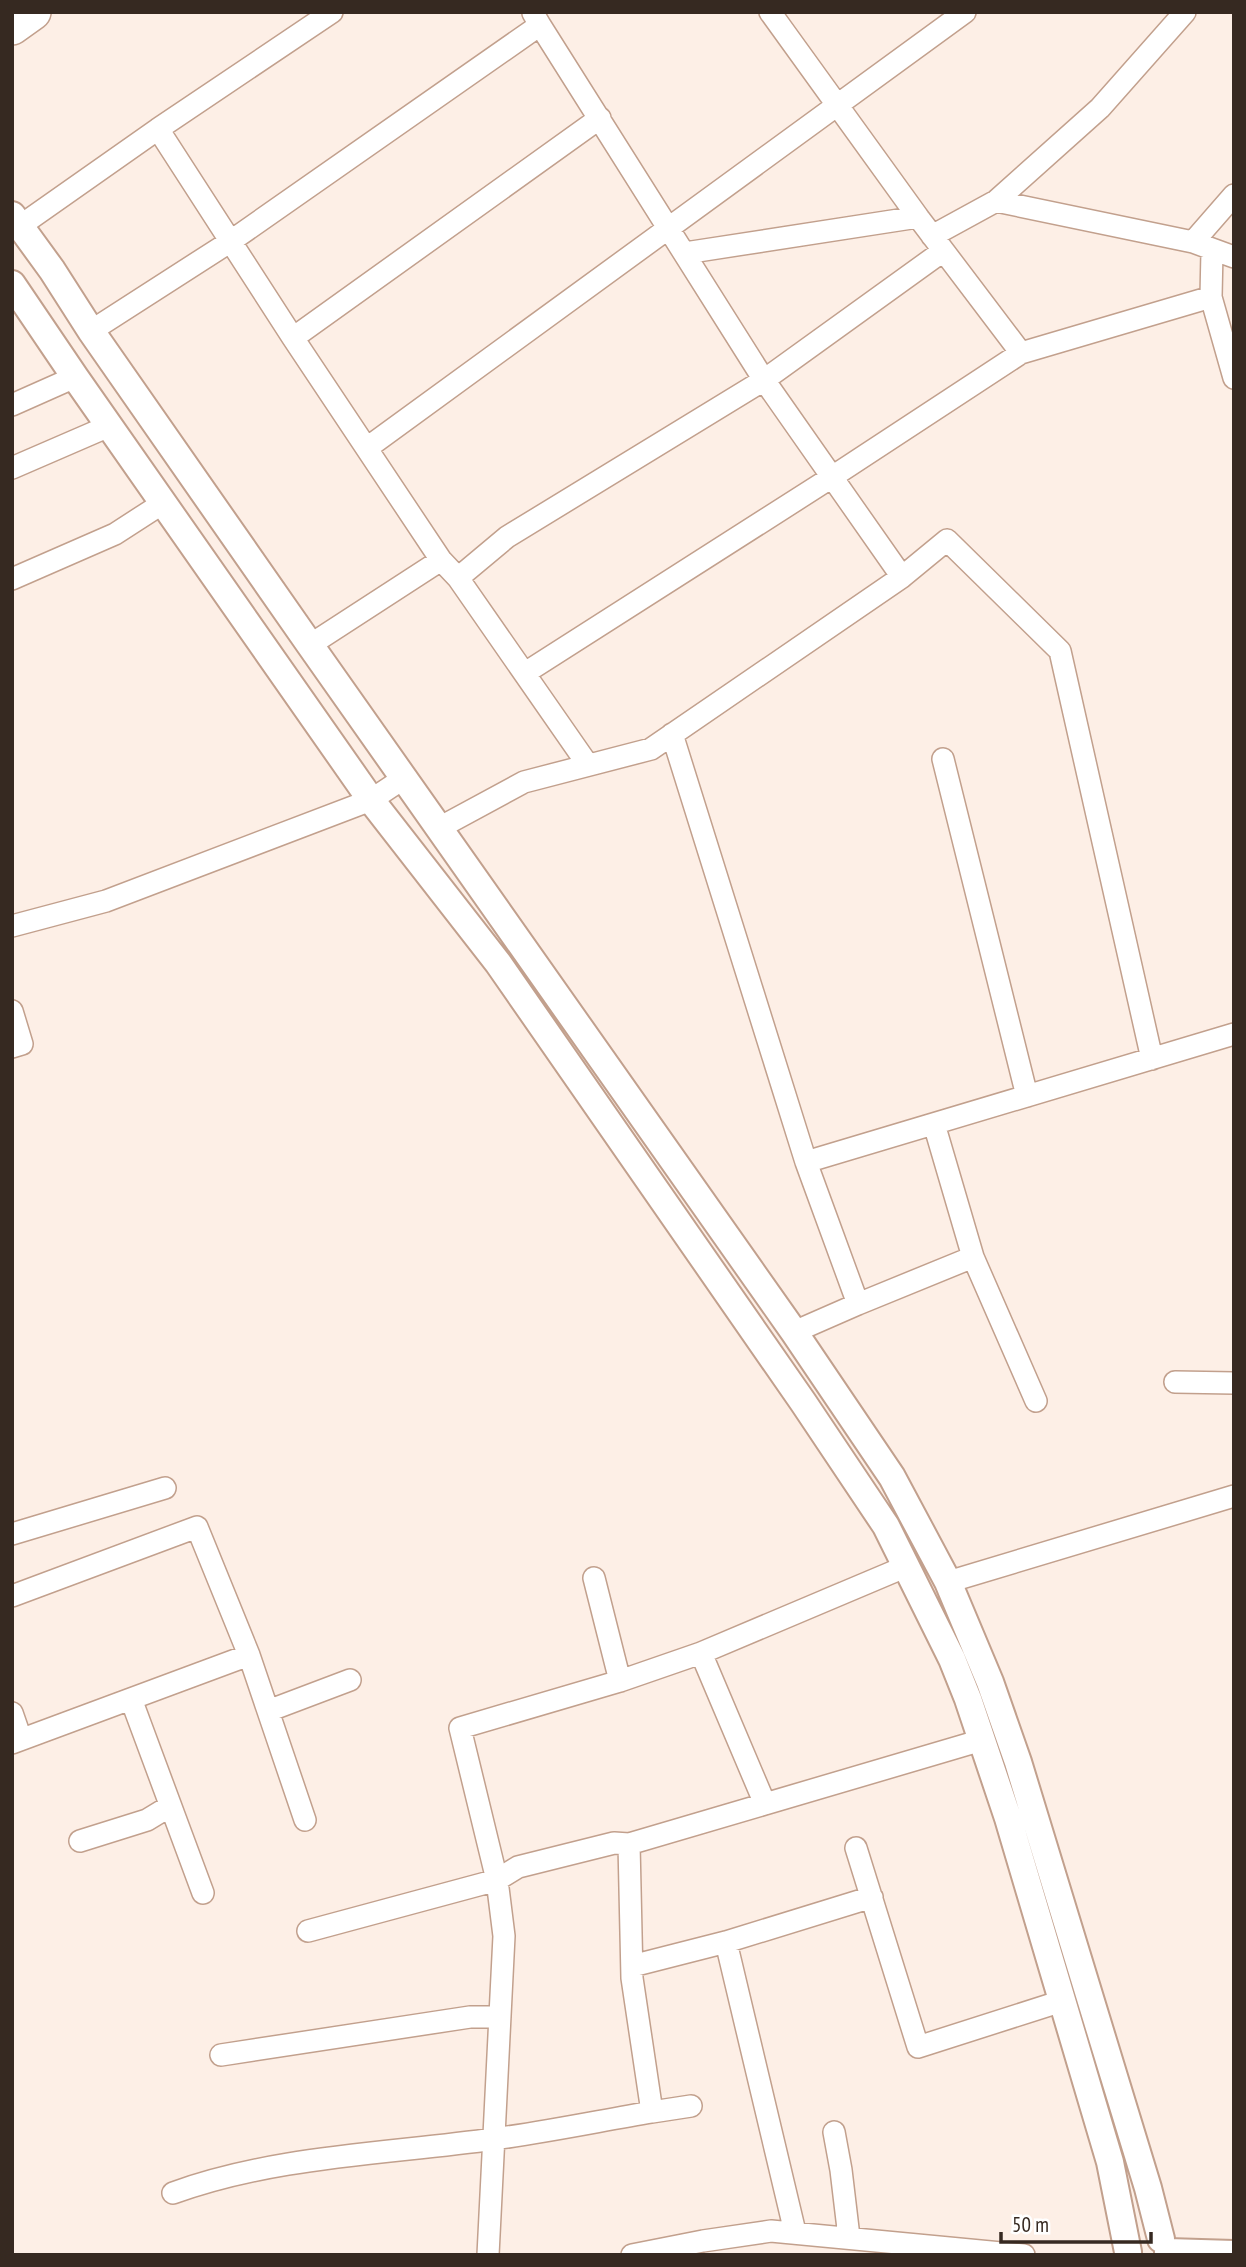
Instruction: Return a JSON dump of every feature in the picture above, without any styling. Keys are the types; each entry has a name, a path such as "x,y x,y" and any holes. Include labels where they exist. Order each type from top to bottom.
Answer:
{"main road":[{"path":"12,27 33,12"}],"street":[{"path":"332,12 16,220 310,645 794,1332 892,1477 948,1582 990,1682 1018,1762 1166,2249"},
{"path":"770,12 836,107 1021,353"},
{"path":"367,448 965,12"},
{"path":"458,578 507,537 764,380 938,243 996,201 1100,107 1185,12"},
{"path":"91,331 231,240 537,18 764,380 902,577"},
{"path":"293,338 600,118"},
{"path":"158,129 441,561 458,578 588,765"},
{"path":"1234,195 1203,246 1211,297 1234,378"},
{"path":"996,201 1203,246 1234,257"},
{"path":"685,253 918,218"},
{"path":"12,284 370,800 498,963 874,1507 907,1566 951,1659 982,1740 1008,1818 1110,2162 1129,2253"},
{"path":"525,673 1021,353 1211,297"},
{"path":"12,405 75,377"},
{"path":"12,468 109,426"},
{"path":"12,579 114,534 163,503"},
{"path":"439,828 524,782 651,748 902,577 947,540 1060,651 1152,1059"},
{"path":"310,645 441,561"},
{"path":"672,734 806,1162 858,1304"},
{"path":"943,759 1027,1096"},
{"path":"12,926 106,901 370,800 404,778"},
{"path":"12,1011 22,1044 12,1046"},
{"path":"806,1162 1234,1034"},
{"path":"934,1124 973,1257 1035,1401"},
{"path":"794,1332 973,1257"},
{"path":"1175,1382 1234,1383"},
{"path":"12,1534 165,1488"},
{"path":"948,1582 1234,1496"},
{"path":"12,1596 197,1527 249,1655 305,1820"},
{"path":"488,2255 504,1936 497,1880 460,1728 620,1681 701,1653 907,1566"},
{"path":"594,1577 620,1681"},
{"path":"701,1653 765,1804"},
{"path":"12,1713 17,1741 249,1655"},
{"path":"268,1711 350,1681"},
{"path":"131,1699 203,1893"},
{"path":"308,1931 497,1880 518,1867 614,1843 629,1844 982,1740"},
{"path":"80,1841 147,1820 170,1805"},
{"path":"629,1844 635,2005 652,2112"},
{"path":"856,1848 918,2047 1062,2001"},
{"path":"632,1966 726,1942 872,1897"},
{"path":"726,1942 795,2232"},
{"path":"221,2055 470,2017 500,2017"},
{"path":"173,2193 209,2180 315,2160 495,2139 691,2106"},
{"path":"834,2132 858,2244"},
{"path":"632,2255 753,2233 795,2232 858,2244 1024,2255"},
{"path":"1129,2253 1131,2244 1145,2235 1153,2236 1166,2249 1234,2254"}]}
